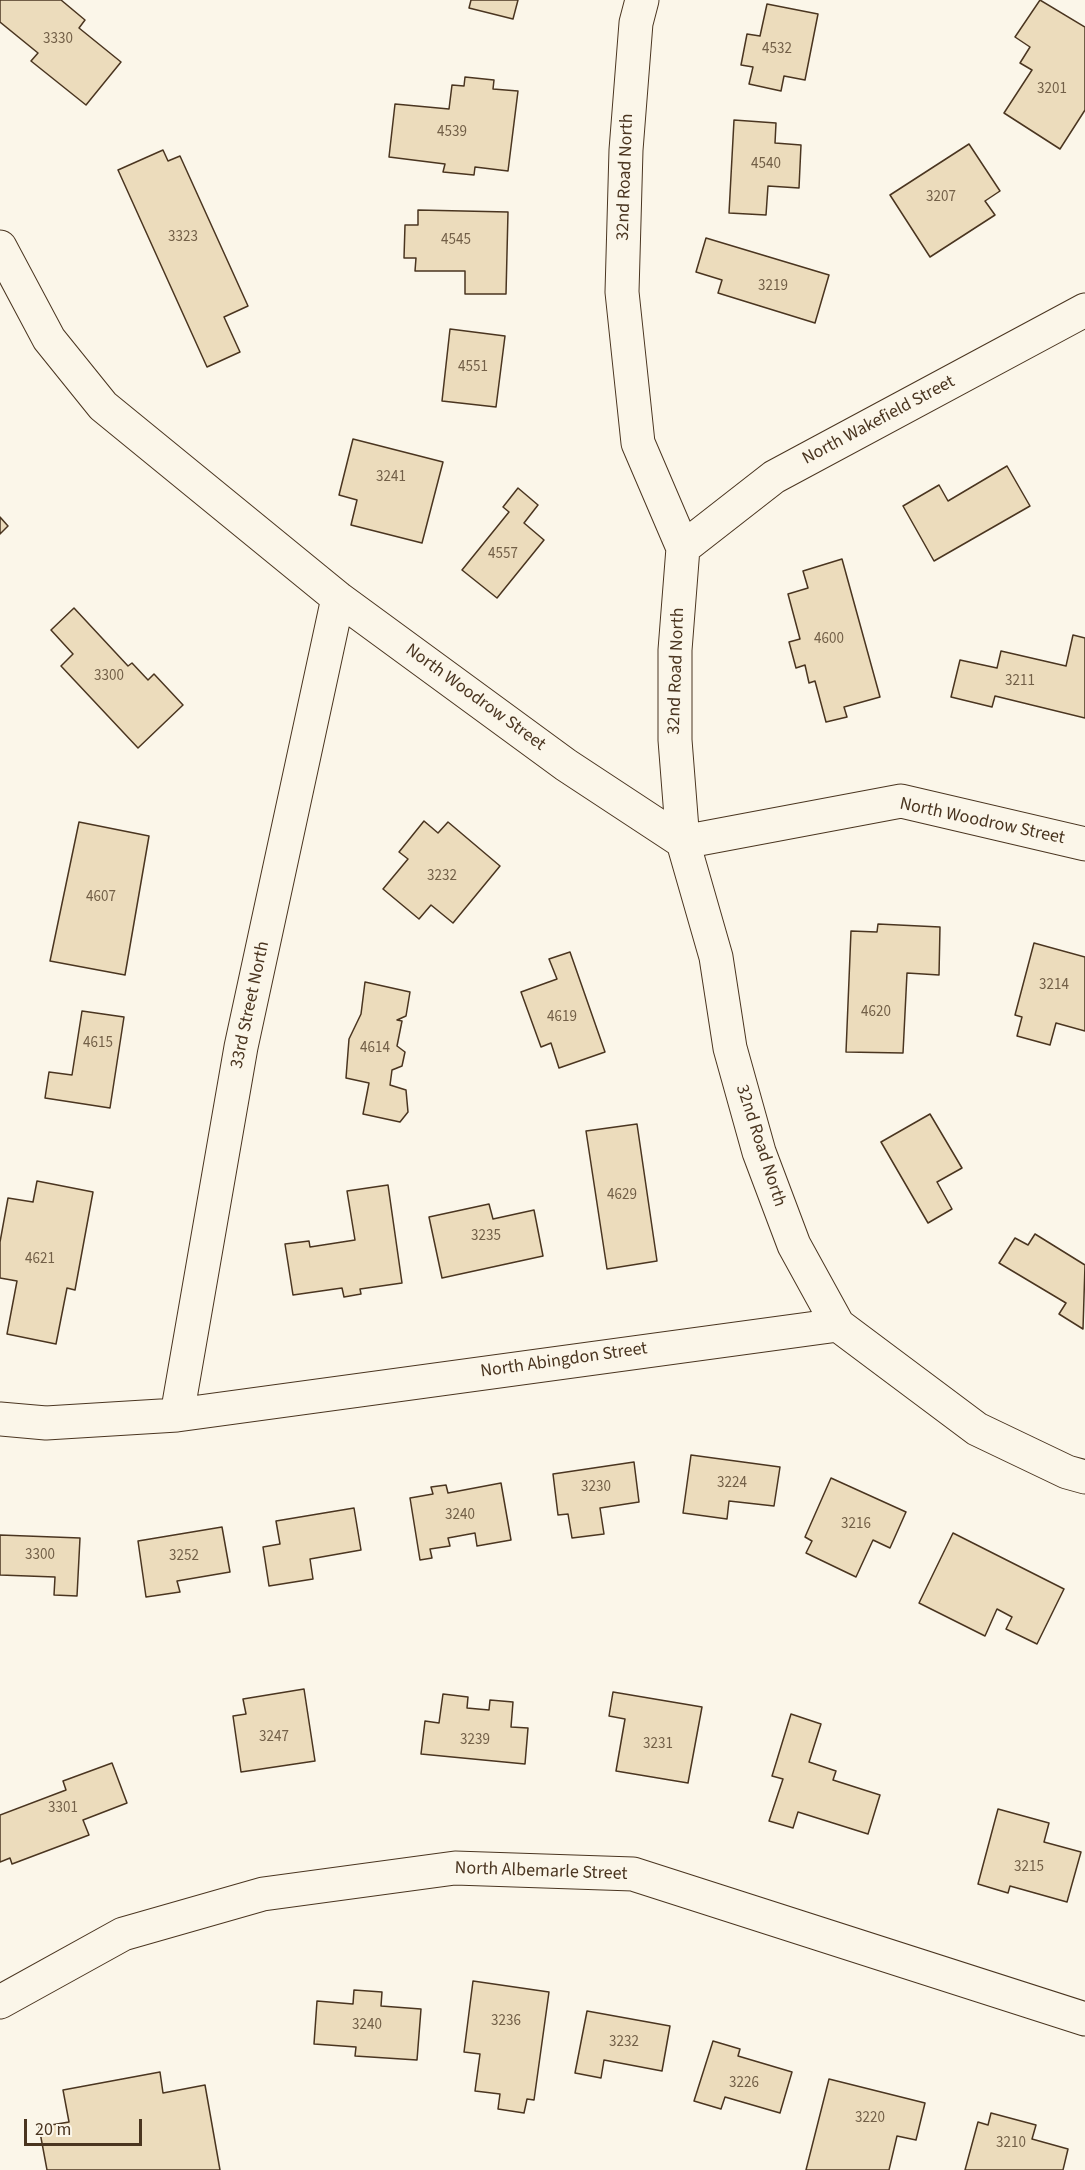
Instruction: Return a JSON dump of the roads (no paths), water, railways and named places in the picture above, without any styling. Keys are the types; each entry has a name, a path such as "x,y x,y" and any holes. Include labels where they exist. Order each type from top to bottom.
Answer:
{"street":[{"name":"32nd Road North","path":"642,0 636,24 626,150 622,292 638,443 682,548 675,650 675,740 683,842 716,957 730,1048 759,1152 794,1245 838,1325"},
{"name":"North Woodrow Street","path":"0,247 49,339 103,406 338,597 566,765 683,842 901,801 1085,844"},
{"name":"North Wakefield Street","path":"682,548 774,477 1085,310"},
{"name":"33rd Street North","path":"177,1415 241,1047 338,597"},
{"name":"North Abingdon Street","path":"0,1419 46,1423 177,1415 838,1325"},
{"path":"838,1325 978,1429 1067,1472 1085,1477"},
{"name":"North Albemarle Street","path":"0,2002 123,1934 262,1894 455,1868 633,1874 1085,2019"}]}
